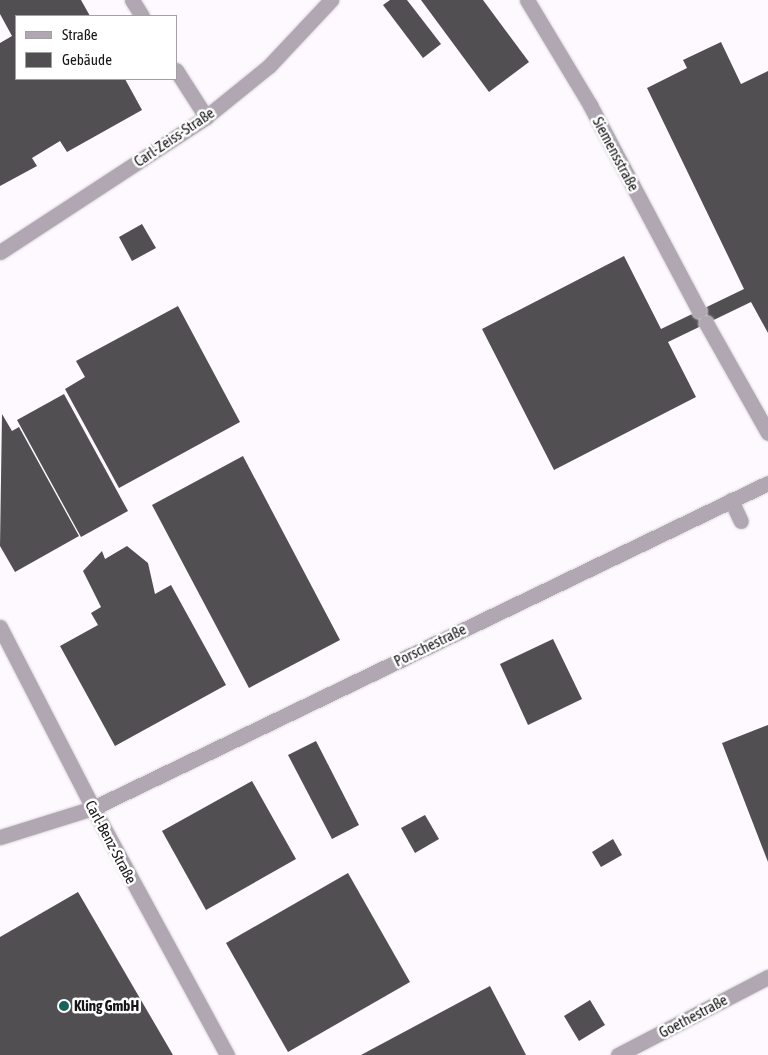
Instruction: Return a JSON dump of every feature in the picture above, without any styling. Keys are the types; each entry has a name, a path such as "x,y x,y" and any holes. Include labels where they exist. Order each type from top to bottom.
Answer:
{"street":[{"path":"132,0 141,15"},
{"name":"Carl-Zeiss-Straße","path":"0,252 206,117 269,66 331,0"},
{"name":"Siemensstraße","path":"527,0 590,105 703,317 768,433"},
{"path":"178,73 206,117"},
{"name":"Porschestraße","path":"0,837 92,808 768,483"},
{"path":"731,500 741,522"},
{"name":"Carl-Benz-Straße","path":"0,627 92,808 227,1055"},
{"name":"Goethestraße","path":"618,1055 768,977"}],"building":[{"path":"0,0 81,0 89,15 15,15 15,80 126,80 142,110 67,152 60,141 32,158 37,166 0,186 0,43 12,36 0,14"},
{"path":"390,0 407,0 441,44 423,58 383,5"},
{"path":"421,0 483,0 529,62 489,92"},
{"path":"721,42 741,84 768,71 768,333 751,302 668,342 696,397 554,470 482,329 624,256 661,329 744,289 647,88 687,68 683,60"},
{"path":"142,224 156,248 132,261 119,237"},
{"path":"178,306 240,422 119,488 65,389 85,377 76,361"},
{"path":"64,394 128,511 81,537 17,420"},
{"path":"2,414 12,431 19,427 79,536 15,572 0,546"},
{"path":"243,456 340,640 249,688 152,505"},
{"path":"127,546 148,563 155,594 171,585 226,685 115,746 60,646 98,625 91,613 101,607 83,571 102,551 105,559"},
{"path":"553,639 582,699 528,725 500,664"},
{"path":"768,725 768,862 722,743"},
{"path":"316,741 359,825 332,839 288,755"},
{"path":"252,781 296,859 206,910 162,831"},
{"path":"425,815 439,839 415,853 401,828"},
{"path":"613,839 622,855 601,867 592,852"},
{"path":"348,873 410,982 288,1052 226,943"},
{"path":"78,892 173,1055 0,1055 0,937"},
{"path":"490,986 526,1055 361,1055"},
{"path":"590,1000 605,1025 579,1041 564,1016"}],"place":[{"name":"Kling GmbH","path":"64,1006"}]}
